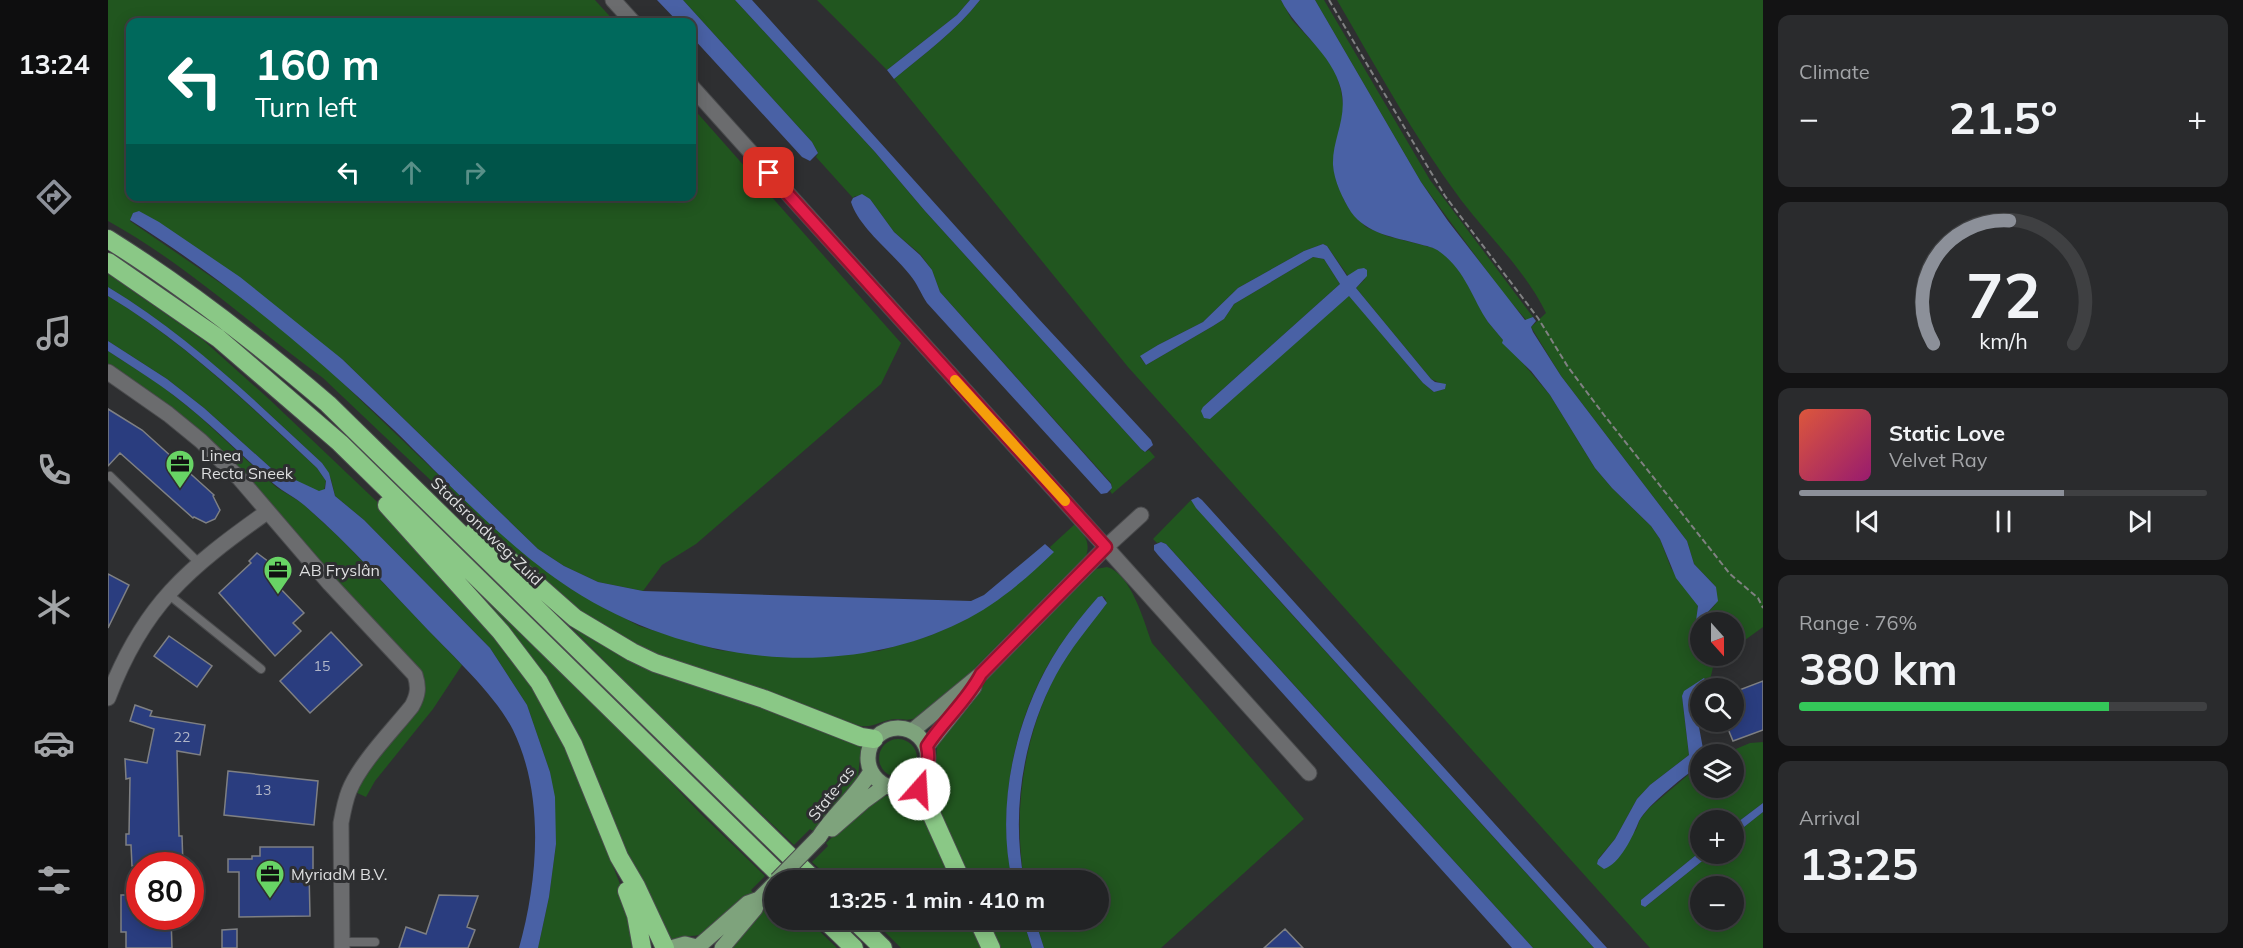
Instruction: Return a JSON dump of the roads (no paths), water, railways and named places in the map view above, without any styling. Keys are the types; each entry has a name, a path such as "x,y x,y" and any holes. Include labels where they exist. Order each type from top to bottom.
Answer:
{"highway":[{"name":"Stadsrondweg-Zuid","path":"108,239 210,308 267,352 387,460 804,870"},
{"path":"108,262 218,338 297,404 354,456 775,870"},
{"path":"354,456 385,503 501,632 539,682 573,744 619,857 640,930 642,948"},
{"path":"387,460 436,494 546,594 575,618 603,636 655,663 764,699 861,737 874,739"},
{"path":"917,782 957,870"},
{"path":"619,857 636,886 665,948"},
{"path":"835,930 854,948"},
{"path":"864,930 883,948"},
{"path":"983,930 991,948"}],"main road":[{"path":"894,728 912,731 927,746 929,754 927,770 917,782 902,789 885,786 874,777 871,771 868,753 874,739 894,728"},
{"name":"State-as","path":"787,870 819,837 830,820 858,790 871,771"},
{"name":"State-as","path":"819,837 837,827 863,802 885,786"},
{"path":"722,948 755,909 764,894"},
{"path":"670,948 685,944 699,947 748,903 759,899"}],"street":[{"path":"613,0 629,18"},
{"path":"696,91 1309,773"},
{"path":"108,372 168,414 201,441 240,479 330,584 415,675 418,685 417,696 412,706 359,772 344,805 341,823 342,945"},
{"path":"108,698 122,663 147,620 168,594 199,563 267,512"},
{"path":"912,731 981,674 1106,547 1141,515"},
{"path":"108,656 122,663"},
{"path":"927,746 973,690 981,674"}],"lane":[{"path":"110,476 199,563"},
{"path":"168,594 261,669"},
{"path":"342,945 375,942"}],"water":[{"path":"657,0 683,0 812,142 818,153 810,161 802,157 696,41 696,18 674,18"},
{"path":"735,0 752,0 1037,317 1151,440 1153,445 1145,452 1141,449 925,211 875,152"},
{"path":"970,0 980,0 950,32 894,79 887,70 957,15"},
{"path":"1281,0 1315,0 1421,182 1448,221 1525,320 1533,317 1536,321 1531,327 1533,332 1561,376 1687,541 1694,564 1716,587 1718,601 1708,612 1697,612 1698,606 1676,578 1660,539 1651,526 1595,468 1550,395 1531,371 1502,343 1503,340 1482,313 1456,267 1449,259 1435,249 1373,230 1351,212 1339,190 1333,165 1343,109 1341,89 1330,64"},
{"path":"862,194 870,199 894,232 920,255 932,270 940,292 1111,484 1112,488 1107,493 1101,494 927,303 912,278 869,231 855,212 851,202 853,198"},
{"path":"139,211 240,277 342,359 538,549 564,566 598,582 643,591 971,601 984,595 1045,544 1054,552 1010,591 961,622 914,641 864,653 813,658 762,656 712,648 662,634 615,614 571,589 524,554 332,373 200,267 130,220 133,213"},
{"path":"1323,244 1327,246 1347,276 1358,269 1367,270 1367,276 1356,288 1431,379 1446,384 1445,389 1434,392 1423,383 1349,296 1210,419 1204,418 1201,411 1203,407 1340,284 1324,259 1313,257 1234,304 1224,319 1146,365 1140,356 1203,322 1238,288 1304,251"},
{"path":"108,287 193,347 246,392 322,463 329,473 335,496 364,520 490,648 527,705 550,772 555,797 556,844 549,897 538,948 519,948 531,895 534,867 534,810 523,756 506,717 462,665 368,566 320,520 300,502 281,490 176,397 108,351 108,341 167,379 204,408 272,469 319,491 325,489 326,481 317,468 217,376 137,314 108,296"},
{"path":"1198,497 1607,948 1594,948 1196,508 1191,500"},
{"path":"1161,542 1166,544 1533,948 1512,948 1158,555 1154,550 1154,545"},
{"path":"1102,596 1107,603 1061,665 1035,723 1023,775 1020,801 1019,828 1022,870 1010,870 1006,821 1008,790 1021,730 1031,701 1059,647 1098,597"},
{"path":"1690,687 1690,732 1700,732 1702,744 1690,744 1690,773 1650,807 1639,821 1621,856 1604,869 1597,864 1598,860 1615,839 1637,799 1650,785 1689,755 1682,696 1684,691"},
{"path":"1763,803 1763,812 1744,827 1744,817"},
{"path":"1690,860 1690,864 1699,864 1645,907 1641,905 1641,900"},
{"path":"1026,930 1038,930 1044,948 1032,948"}],"place":[{"name":"Linea Recta Sneek","path":"180,490"},
{"name":"AB Fryslân","path":"278,596"},
{"name":"MyriadM B.V.","path":"270,900"}]}
